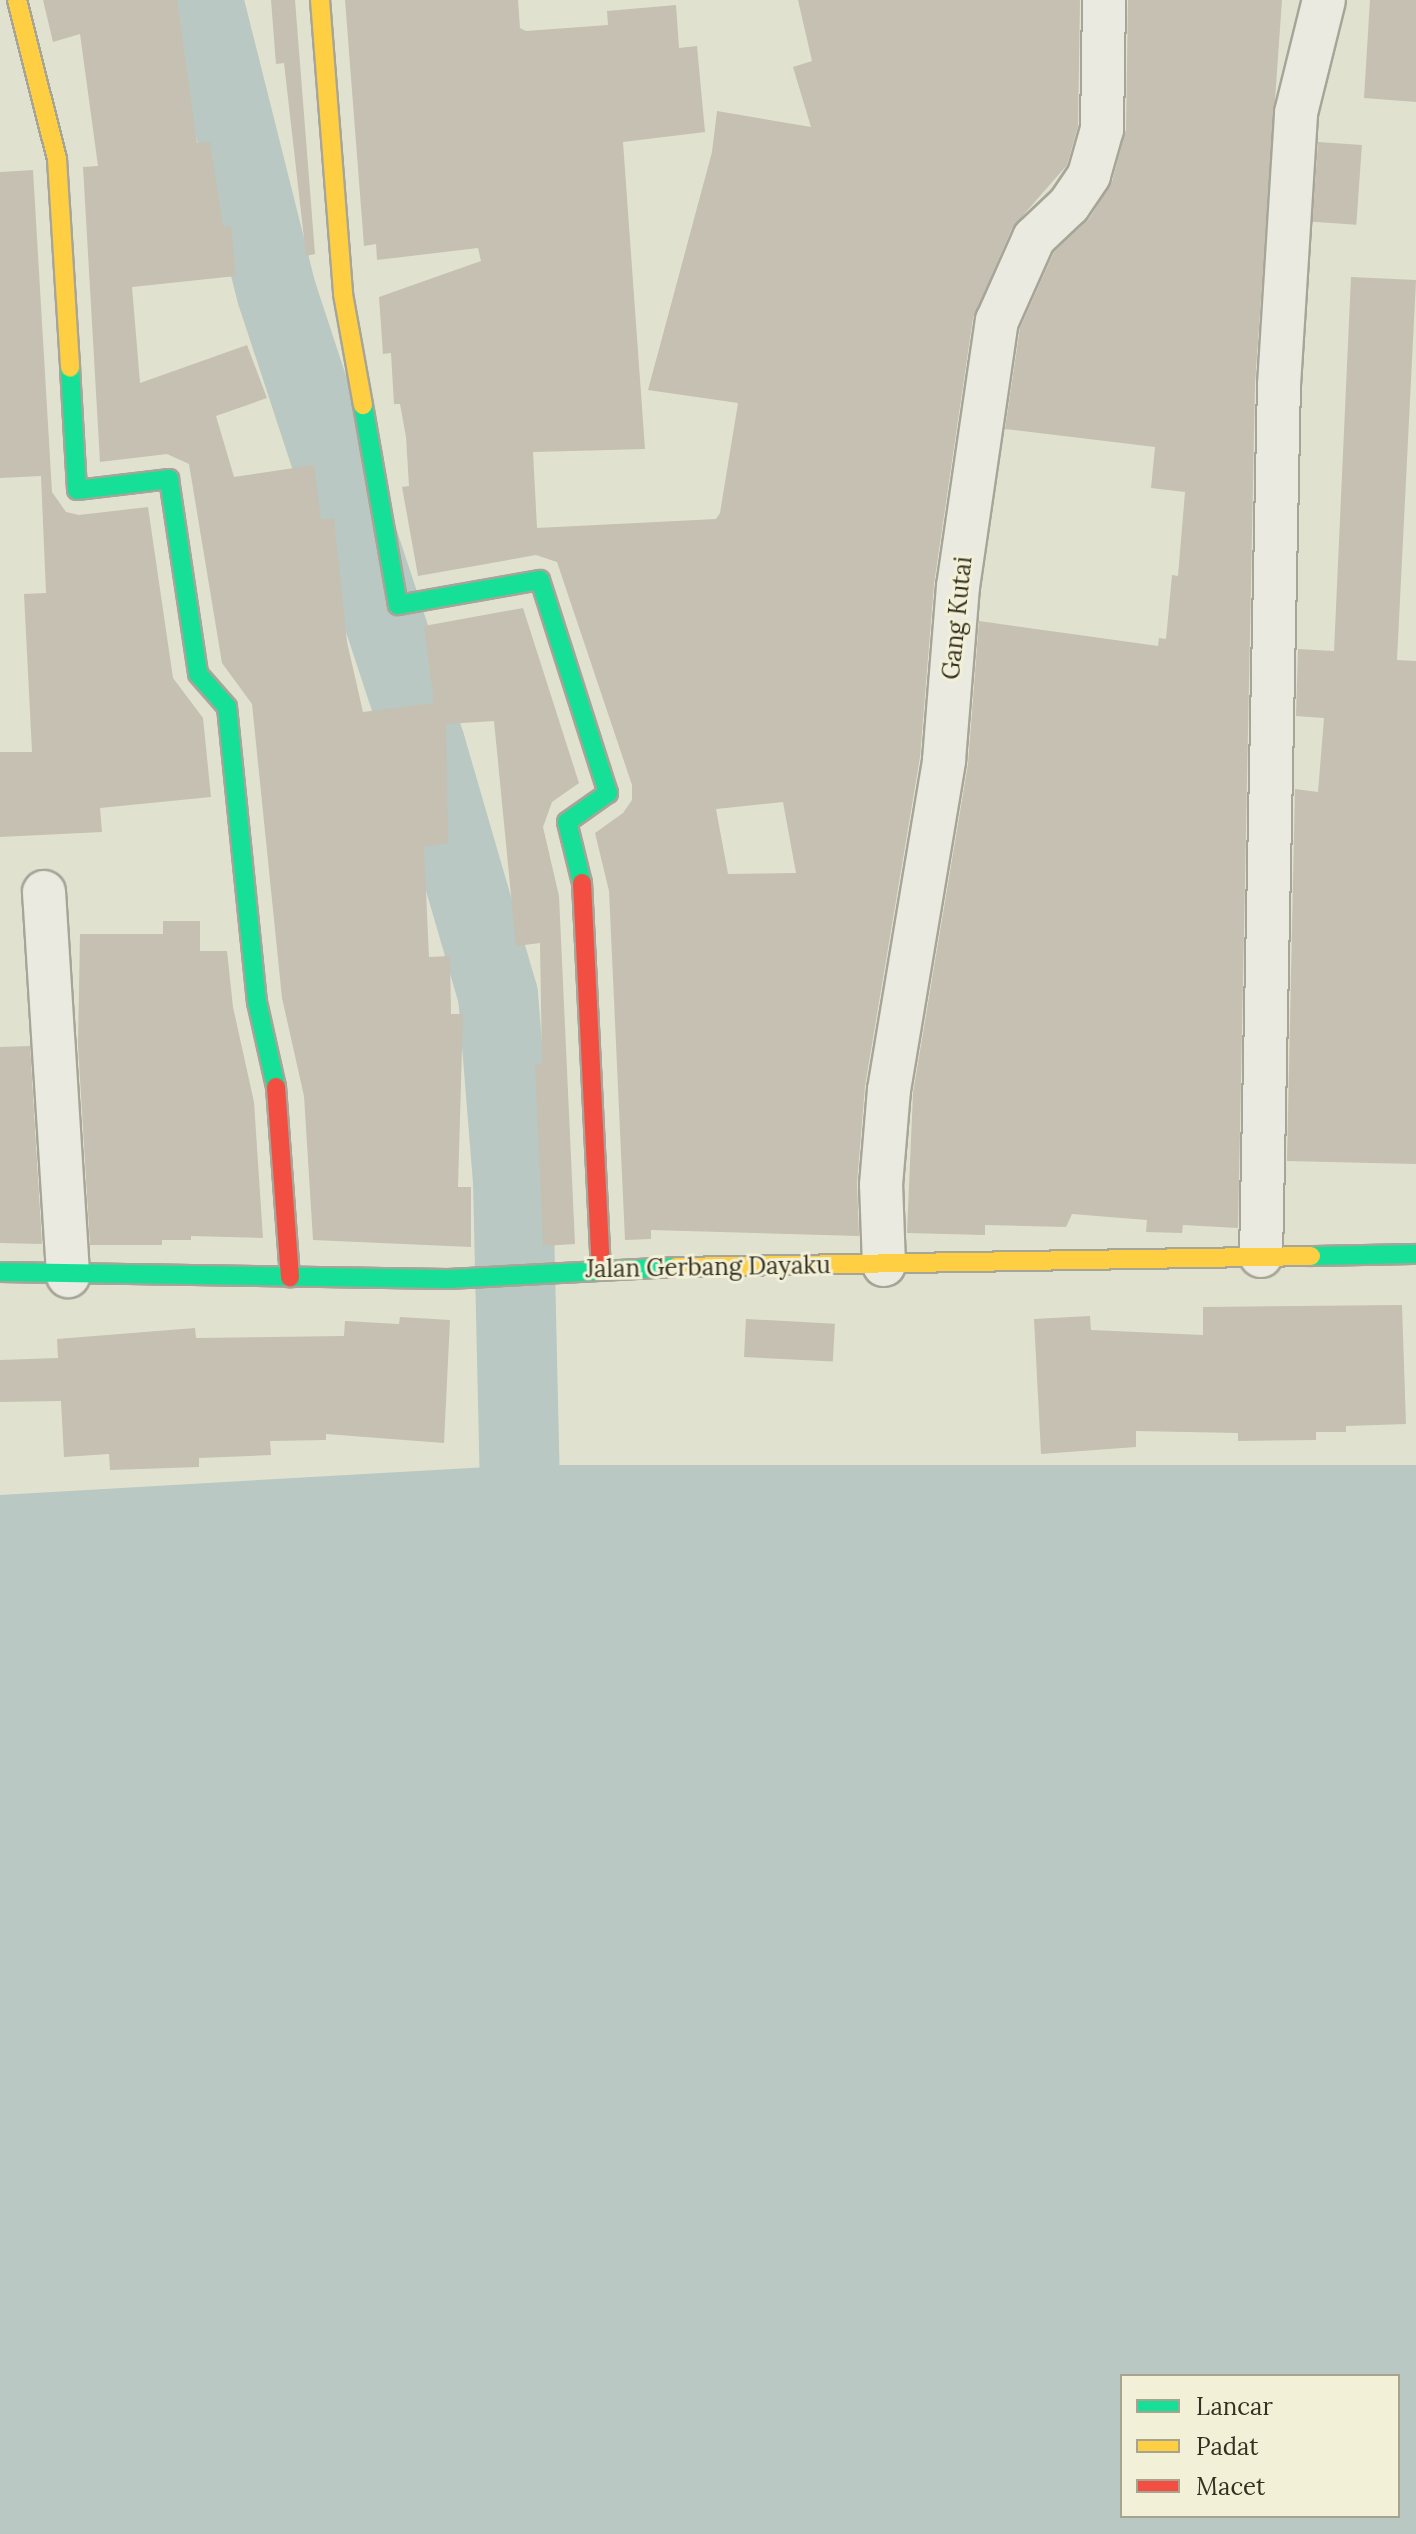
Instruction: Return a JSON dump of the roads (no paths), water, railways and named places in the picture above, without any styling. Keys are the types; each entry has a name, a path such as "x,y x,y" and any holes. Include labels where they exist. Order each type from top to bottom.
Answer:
{"main road":[{"path":"17,0 57,159 77,490 169,479 198,674 227,707 257,1002 279,1098 290,1277"},
{"path":"320,0 343,294 398,605 540,580 608,793 567,822 584,892 601,1269"},
{"name":"Jalan Gerbang Dayaku","path":"0,1272 68,1276 448,1279 573,1269 1416,1254"}],"street":[{"name":"Gang Kutai","path":"884,1265 881,1185 889,1090 944,760 958,587 997,321 1034,238 1069,205 1089,175 1102,129 1104,0"},
{"path":"1261,1256 1279,385 1296,113 1324,0"},
{"path":"44,892 68,1276"}],"waterway":[{"path":"203,0 277,294 425,744 498,995 513,1181 522,1576"}]}
